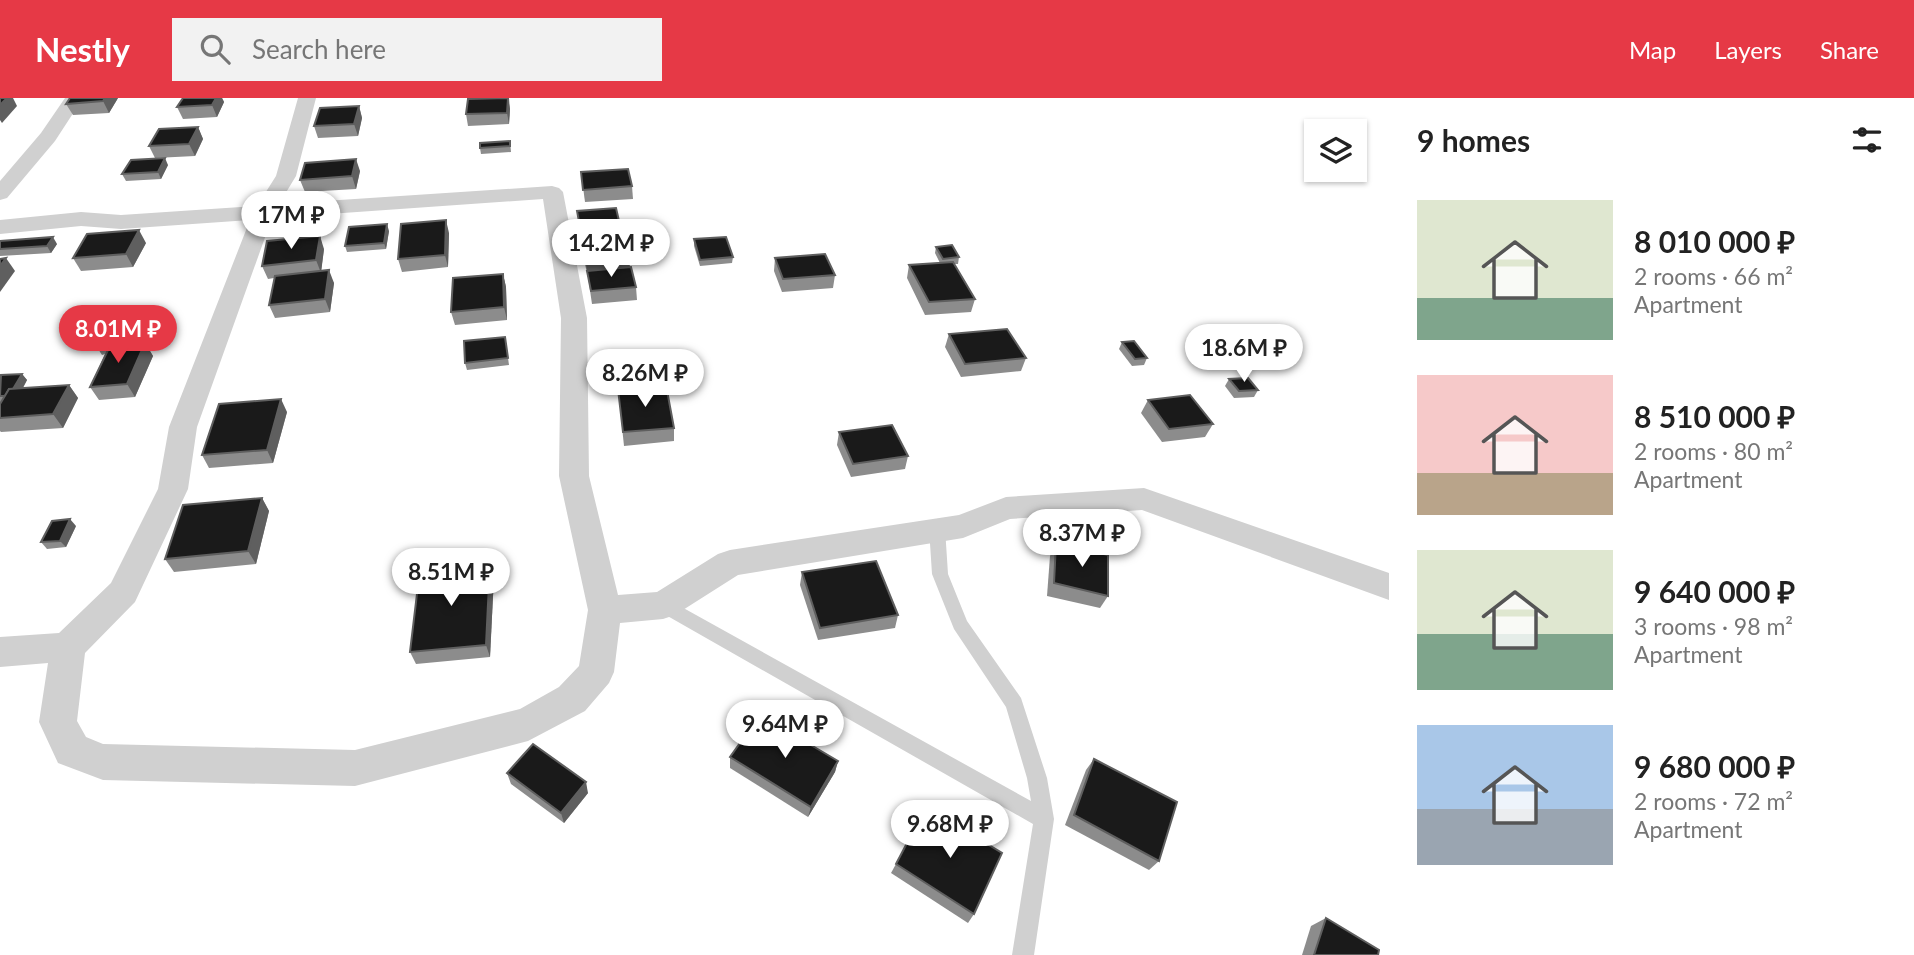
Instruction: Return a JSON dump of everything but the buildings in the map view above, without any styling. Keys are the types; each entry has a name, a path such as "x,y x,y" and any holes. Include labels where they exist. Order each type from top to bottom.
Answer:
{"street":[{"path":"0,194 48,137 74,98"},
{"path":"0,227 81,219 121,222 262,213 552,192 574,318 574,477 605,610 596,672 572,699 528,724 355,768 103,762 72,750 58,722 68,647 123,592 173,489 183,427 262,213 286,176 307,98"},
{"path":"605,610 663,605 730,563 937,528 963,526 1006,508 1144,499 1389,587"},
{"path":"0,652 68,647"}],"lane":[{"path":"937,528 940,574 960,624 1014,704 1037,778 1044,819 1023,955"},
{"path":"663,605 1044,819"}]}
